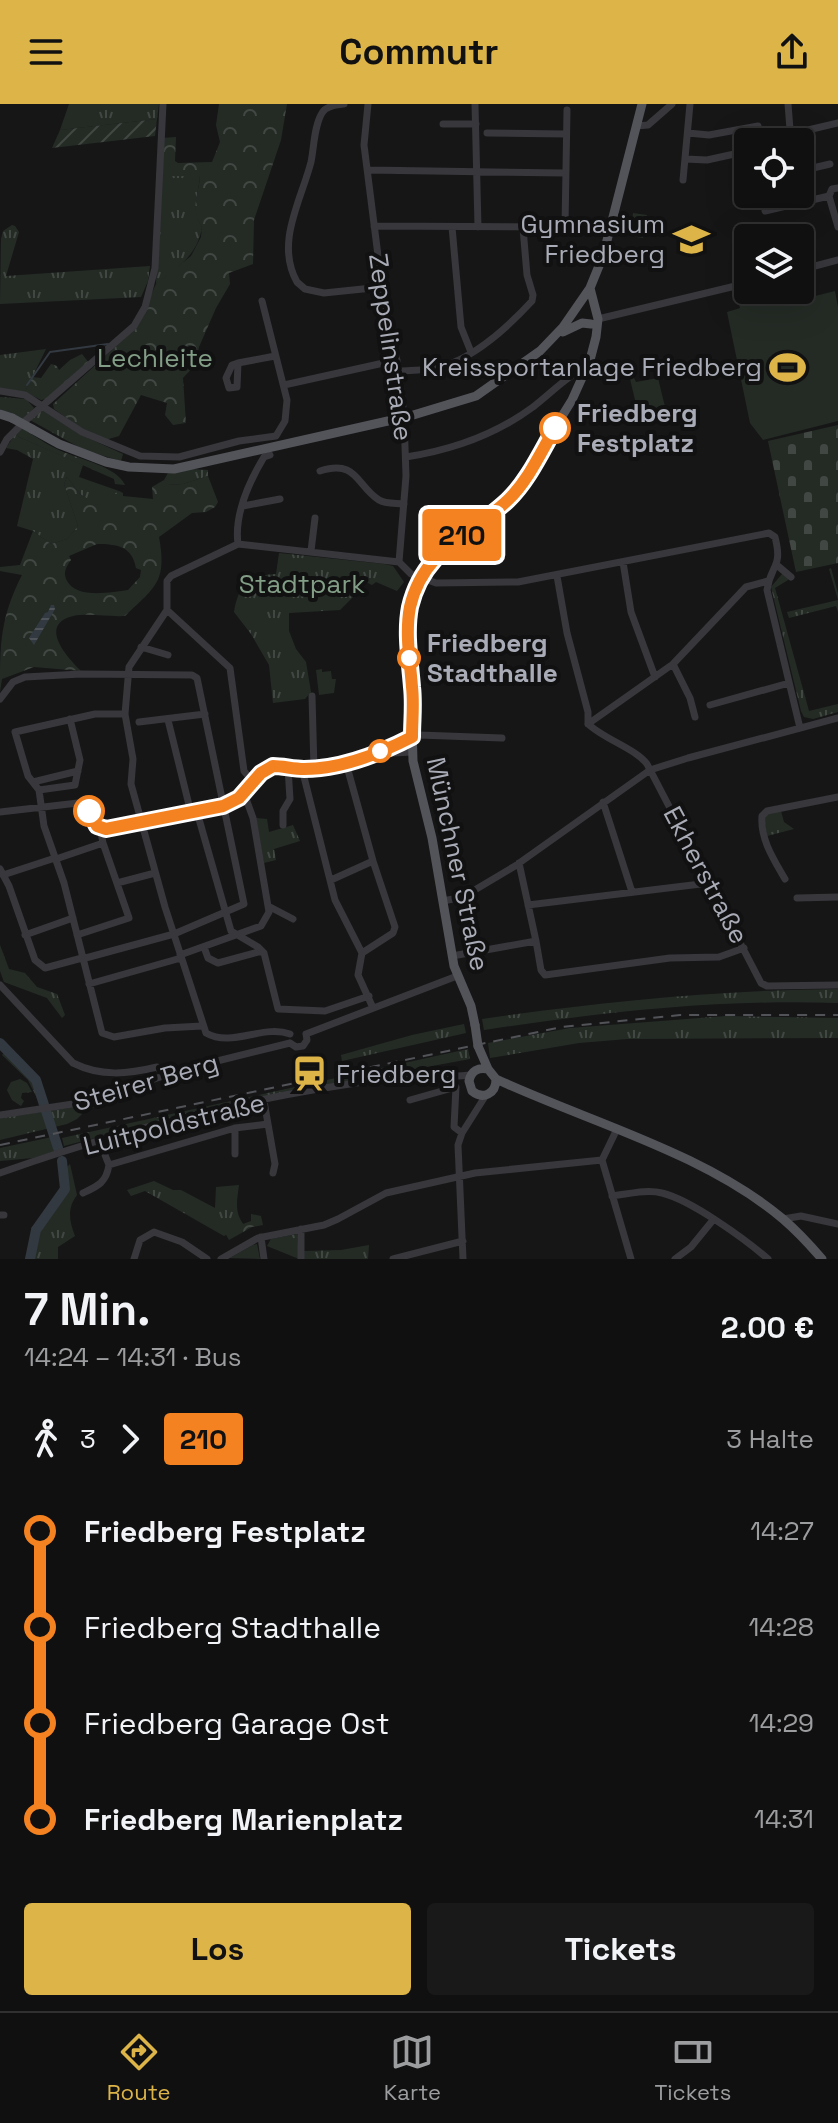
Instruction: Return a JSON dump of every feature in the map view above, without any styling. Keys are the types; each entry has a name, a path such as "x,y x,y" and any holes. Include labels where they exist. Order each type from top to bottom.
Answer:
{"main road":[{"path":"0,414 59,444 106,462 166,470 404,417 476,396 518,369 556,336 590,288 610,231 642,104"},
{"path":"590,288 594,321"},
{"path":"579,306 590,310 594,321"},
{"path":"556,336 582,323 594,321"},
{"name":"Münchner Straße","path":"481,1084 475,1025 452,956 412,752 413,689 408,630 411,605 421,579 442,549 514,494 572,400 588,366 596,337 594,321"},
{"name":"Münchner Straße","path":"479,1052 488,1069 481,1084"},
{"path":"481,1084 517,1089 617,1129 706,1171 787,1222 822,1259"}],"street":[{"path":"0,452 7,439 22,424 134,326 145,307 155,268 163,104"},
{"path":"344,104 328,107 320,116 306,179 292,222 289,262 297,282 315,292 382,287"},
{"name":"Zeppelinstraße","path":"368,104 364,134 374,226 404,417 406,457 399,562"},
{"path":"475,104 478,227"},
{"path":"636,126 648,125 672,104"},
{"path":"683,180 690,104"},
{"path":"788,104 790,128"},
{"path":"565,227 567,110"},
{"path":"814,131 838,123"},
{"path":"443,124 476,124"},
{"path":"688,133 709,135 758,126"},
{"path":"487,133 566,134"},
{"path":"685,159 707,160 734,154"},
{"path":"814,168 830,164"},
{"path":"368,170 565,173"},
{"path":"838,188 832,189 829,196 838,227"},
{"path":"814,197 829,196"},
{"path":"765,211 772,208"},
{"path":"374,226 565,227 610,231"},
{"path":"452,227 461,327 471,352"},
{"path":"399,371 444,366 471,352 498,334 532,301 523,228"},
{"path":"814,266 838,260"},
{"path":"594,321 734,286"},
{"path":"0,391 25,395 98,440 140,456 179,457 279,434 287,411 284,385 262,301"},
{"path":"238,363 275,356"},
{"path":"284,385 397,360"},
{"path":"406,457 437,452 483,436 531,408 577,371 588,366"},
{"path":"238,544 243,506 253,475 264,457 270,455"},
{"path":"320,471 342,468 364,483 377,499 404,504"},
{"path":"243,506 280,499"},
{"path":"311,551 315,518"},
{"path":"290,1038 300,1029 307,1040 303,1046 296,1047 281,1031 214,1038 206,1033 155,873 131,784 133,759 125,714 128,674 141,647 167,610 167,581 171,576 238,544 399,562 421,579 436,583 487,584 557,576 769,533 775,537 780,554 767,590 800,728"},
{"path":"623,562 631,612 655,677"},
{"path":"778,566 791,577"},
{"path":"557,576 567,633 588,712 588,724"},
{"path":"588,724 673,664 732,598 746,587 768,581"},
{"path":"167,610 230,668 244,771 253,782"},
{"path":"141,647 168,655"},
{"path":"673,664 690,698 695,717"},
{"path":"0,699 13,682 25,677 128,674 192,675 197,678 244,904 174,934 45,968 31,955 2,872 103,843"},
{"path":"710,705 789,683"},
{"path":"312,696 314,769"},
{"path":"125,714 95,714 15,732 28,776 39,790 44,826 73,918 101,1030 107,1037 202,1026"},
{"path":"139,722 205,714"},
{"path":"443,901 463,897 519,863 650,770 838,718"},
{"path":"39,790 75,785 80,760 70,719"},
{"path":"168,720 232,933 262,951 280,1011 325,1011 369,996"},
{"name":"Ekherstraße","path":"588,724 644,759 761,983 767,986 838,985"},
{"path":"100,828 223,806 244,793 273,766 314,769 346,763 412,737 502,738"},
{"path":"375,754 412,752"},
{"path":"346,763 395,927 393,933 362,953"},
{"path":"283,825 283,811 290,799 288,768"},
{"path":"302,769 335,900 362,953 358,975 373,1008"},
{"path":"33,782 78,771"},
{"path":"89,984 181,956 261,926 270,907 253,818 244,793"},
{"path":"785,879 768,848 762,816 767,811 838,797"},
{"path":"603,802 632,892"},
{"path":"1,812 82,803 100,828 129,918 77,935"},
{"path":"331,880 373,861"},
{"path":"519,863 541,970 545,975 670,958 719,957 744,948"},
{"path":"117,883 155,873"},
{"path":"528,905 709,883"},
{"path":"797,898 838,897"},
{"path":"270,907 293,919"},
{"path":"25,935 73,918"},
{"path":"452,956 536,941"},
{"path":"204,947 208,958 218,963 262,951"},
{"path":"306,1034 457,976"},
{"path":"0,985 73,1063 118,1074 157,1067 164,1075"},
{"name":"Steirer Berg","path":"0,1115 106,1097 164,1075 290,1038"},
{"name":"Luitpoldstraße","path":"0,1173 99,1140 177,1119 330,1087 396,1078 446,1078 481,1084"},
{"path":"463,1259 457,1152 462,1133 472,1118 481,1084"},
{"path":"410,1100 456,1087 454,1127 462,1133"},
{"path":"264,1101 275,1164 273,1173"},
{"path":"109,1165 235,1128 268,1124"},
{"path":"235,1128 235,1154"},
{"path":"617,1129 602,1160 631,1259"},
{"path":"83,1193 102,1184 107,1176 109,1165 99,1140"},
{"path":"221,1259 261,1237 338,1219 386,1193 460,1176 602,1160"},
{"path":"612,1196 659,1192 713,1220 764,1258"},
{"path":"787,1222 795,1215 838,1224"},
{"path":"675,1259 691,1247 713,1220"},
{"path":"301,1229 301,1259"},
{"path":"134,1259 140,1240 154,1232 182,1242 207,1259"},
{"path":"261,1237 264,1259"},
{"path":"393,1259 463,1241"}],"green space":[{"path":"69,104 159,104 157,119 60,130"},
{"name":"Lechleite","path":"219,104 287,104 281,140 254,220 253,264 229,273 230,284 199,347 195,365 183,378 186,423 173,425 165,415 167,403 141,395 119,436 105,440 81,428 54,409 53,404 136,328 156,284 191,256 201,237 202,227 195,208 200,176 160,176 162,138 176,137 175,161 178,163 212,162 220,142 216,125"},
{"path":"157,119 155,136 52,148 60,130"},
{"path":"200,175 196,214 202,227 200,237 185,260 156,284 160,176"},
{"path":"633,213 647,215 643,238 630,236"},
{"path":"12,225 19,232 6,276 150,266 141,297 0,304 1,239 3,231"},
{"name":"Kreissportanlage Friedberg","path":"835,291 838,307 838,421 763,440 750,423 727,312 740,308 739,304 814,304 814,296"},
{"path":"46,349 25,392 0,388 0,355"},
{"path":"82,354 89,363 46,399 41,400 25,392 32,377 41,378 51,364 59,370"},
{"path":"634,378 636,382 658,378 667,415 640,421 630,379"},
{"path":"0,397 26,399 34,408 24,420 0,409"},
{"path":"42,410 79,434 123,454 121,461 84,450 30,420"},
{"path":"838,425 838,563 796,572 768,441"},
{"path":"22,428 56,449 115,473 125,485 115,484 114,479 19,437 16,433"},
{"path":"16,433 83,465 79,477 119,491 96,505 80,494 67,477 64,484 78,526 67,539 51,544 33,531 17,526 33,459 6,448"},
{"path":"208,470 208,476 183,484 167,485 164,480 168,473"},
{"path":"208,476 218,502 206,512 192,513 159,537 160,574 151,590 125,616 73,616 62,620 57,627 56,634 63,650 81,671 34,667 2,679 0,692 5,618 22,575 0,571 0,567 20,565 33,531 51,544 67,539 78,526 64,484 67,477 80,494 96,504 119,491 123,496 153,499 152,487 164,480 168,485","holes":["97,544 117,546 131,555 136,568 141,570 140,577 128,590 85,592 71,586 66,579 66,569 71,560 69,556"]},
{"name":"Stadtpark","path":"279,553 393,566 404,582 397,591 376,582 372,585 366,582 354,589 353,597 340,610 289,613 289,631 296,649 306,662 311,692 305,699 273,703 269,665 234,612 246,583 258,576 276,574"},
{"path":"829,569 838,593 838,600"},
{"path":"782,574 788,576 788,580 775,588 809,711 838,704 838,712 813,719 804,717 801,711 771,587"},
{"path":"838,600 838,612 836,606 789,618 787,612"},
{"path":"322,669 322,672 331,671 332,679 336,679 334,693 319,695 316,670"},
{"path":"781,811 784,822 794,829 767,836 764,818 767,814"},
{"path":"256,818 267,819 269,832 293,825 300,841 274,849 276,860 264,863"},
{"path":"0,945 9,969 25,973 37,987 57,994 65,1015 62,1018 47,998 4,982 0,971"},
{"path":"838,989 838,1003 749,1003 660,1008 484,1030 482,1019 659,998"},
{"path":"726,1016 838,1018 838,1038 627,1039 579,1043 490,1058 488,1043 570,1028"},
{"path":"464,1024 466,1033 342,1061 341,1055"},
{"path":"468,1049 470,1059 216,1109 64,1146 62,1138"},
{"path":"6,1051 34,1079 41,1098 38,1100 28,1080 2,1055"},
{"path":"20,1079 27,1083 32,1092 22,1093 24,1101 21,1106 12,1100 7,1090 11,1082"},
{"path":"117,1097 119,1102 87,1109 67,1124 0,1140 0,1118 90,1105"},
{"path":"52,1137 56,1151 33,1158 0,1161 0,1148"},
{"path":"70,1164 77,1195 70,1215 75,1236 58,1247 58,1259 32,1259 31,1228 53,1204 60,1190 61,1173"},
{"path":"154,1181 173,1190 181,1190 215,1208 216,1187 239,1185 237,1211 244,1225 224,1236 145,1191 131,1196 127,1190"},
{"path":"251,1214 261,1216 263,1225 252,1227 229,1240 224,1231 251,1221"},
{"path":"297,1234 299,1259 267,1246 271,1239"},
{"path":"257,1244 260,1259 230,1258 253,1245"},
{"path":"369,1245 368,1259 304,1259 304,1251 341,1250"}],"shaded area":[{"path":"51,605 55,609 34,645 29,638"}],"waterway":[{"path":"27,385 50,352 108,344"},
{"path":"0,1043 36,1080 58,1148"},
{"path":"30,1259 36,1230 65,1189 62,1161"}],"railway":[{"path":"0,1145 562,1027 680,1015 838,1015"}],"bus line":[{"name":"210","path":"89,811 97,826 106,829 197,812 223,806 239,798 267,768 331,767 375,754 412,737 413,689 408,630 411,605 421,579 442,549 514,494 555,428"}],"place":[{"name":"Gymnasium Friedberg","path":"691,239"},
{"name":"Kreissportanlage Friedberg","path":"788,367"},
{"name":"Friedberg Festplatz","path":"555,428"},
{"name":"Friedberg Stadthalle","path":"409,658"},
{"name":"Friedberg","path":"310,1074"}]}
